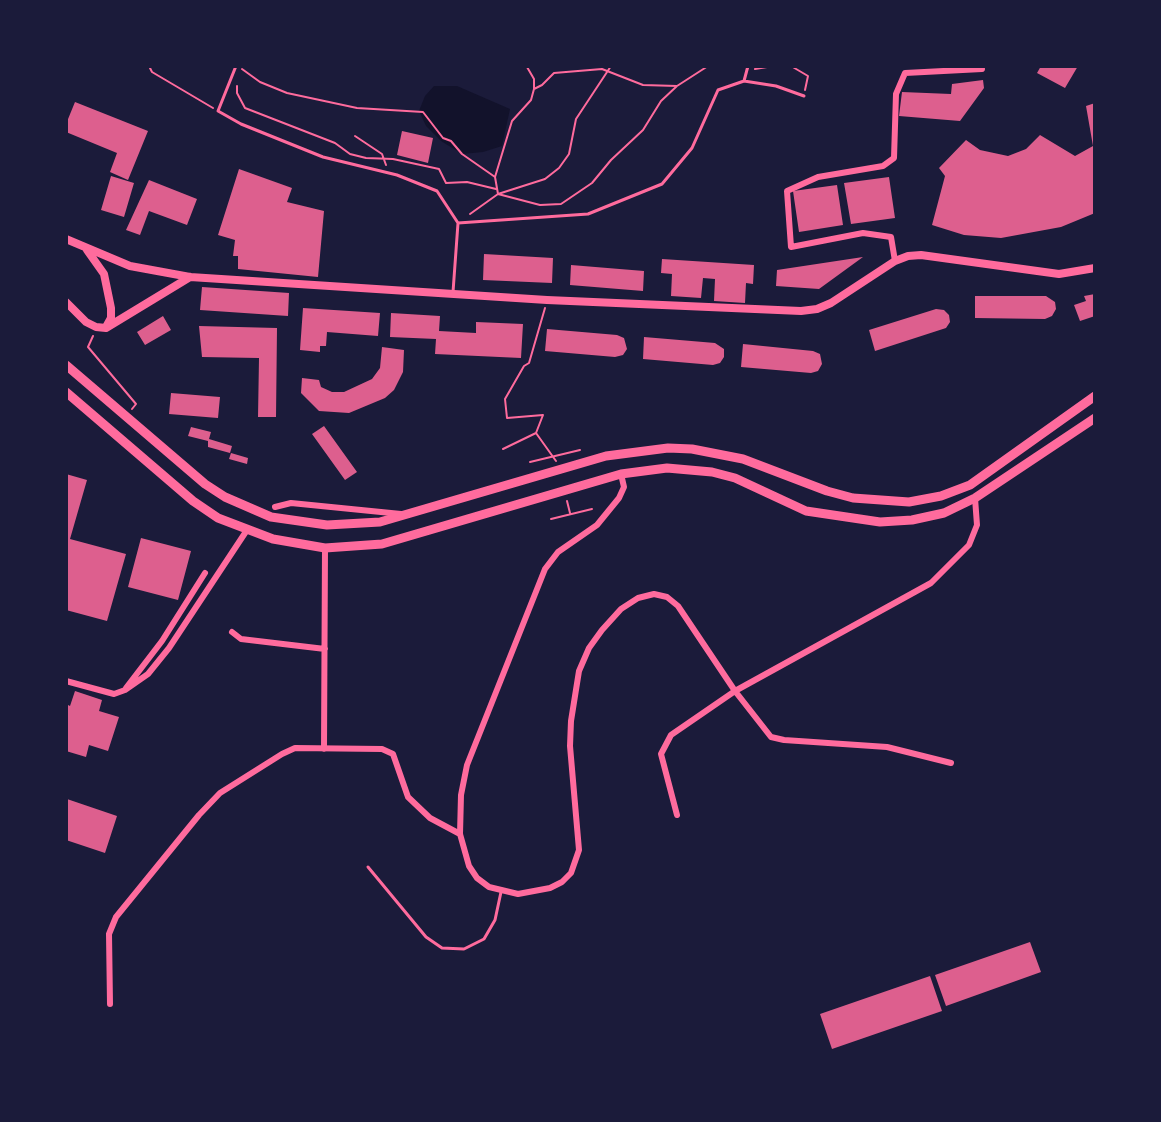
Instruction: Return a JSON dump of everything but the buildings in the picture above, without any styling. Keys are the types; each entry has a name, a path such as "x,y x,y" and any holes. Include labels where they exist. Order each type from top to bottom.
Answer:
{"main road":[{"path":"66,365 204,484 247,508 271,517 297,523 351,525 410,515 606,456 668,448 692,449 743,459 827,491 853,498 909,502 940,496 970,485 1095,396"},
{"path":"66,393 193,501 218,518 273,539 325,548 382,544 621,474 668,468 712,472 735,478 806,511 880,522 912,520 944,513 975,498 1095,418"}],"street":[{"path":"895,261 891,237 863,233 790,246 787,191 818,177 883,166 894,158 896,94 905,72 982,69"},
{"path":"66,238 87,250 130,266 190,277 547,300 801,310 818,309 831,303 895,261 908,256 921,255 1059,274 1095,268"},
{"path":"87,250 104,274 111,308 111,318 106,328"},
{"path":"66,302 78,315 96,327 106,328 190,277"},
{"path":"621,474 624,487 619,498 597,525 558,552 545,569 466,765 461,795 460,834 469,866 477,878 501,892 518,894 550,888 562,882 576,862 579,850 570,746 574,693 579,670 589,648 621,609 638,598 654,594 667,597 678,606 735,691 771,737 784,740 887,747 951,763"},
{"path":"677,815 661,754 664,745 679,727 735,691 931,583 969,545 977,525 975,498"},
{"path":"275,507 291,503 410,515"},
{"path":"66,681 107,694 125,690 148,674 170,648 247,530"},
{"path":"324,749 325,548"},
{"path":"125,690 162,641 205,573"},
{"path":"232,632 242,639 325,649"},
{"path":"110,1004 109,934 116,917 199,815 220,793 282,754 295,748 382,749 393,754 408,797 430,818 460,834"}],"lane":[{"path":"237,66 218,111 241,124 323,157 390,173 436,191 458,223 453,294"},
{"path":"744,81 747,67"},
{"path":"458,223 588,214 662,184 692,148 718,90 744,81 776,86 804,96"},
{"path":"368,867 426,937 442,948 464,949 484,939 495,920 501,892"}],"path":[{"path":"149,66 152,72 218,111"},
{"path":"237,66 260,82 287,93 357,108 423,112 443,138 451,141 462,154 495,177"},
{"path":"458,223 498,194 545,180 559,168 569,154 576,119 611,66"},
{"path":"498,194 540,205 561,204 576,195 592,183 611,160 643,130 661,100 676,86 708,66"},
{"path":"747,67 773,66"},
{"path":"791,66 808,76 804,96"},
{"path":"498,194 495,177 512,122 531,100 534,89 534,80 527,67"},
{"path":"534,89 542,86 554,73 565,70 584,72 602,69 643,85 676,86"},
{"path":"237,84 237,93 245,108 335,143 350,154 439,169 446,183 467,182 496,189"},
{"path":"355,136 382,154 390,173"},
{"path":"503,449 536,433 543,416 507,418 505,399 524,366 529,363 547,300"},
{"path":"96,327 88,347 136,404 127,416"},
{"path":"536,433 554,456"},
{"path":"530,462 580,450"},
{"path":"551,519 592,509"}],"shaded area":[{"path":"434,86 457,86 510,109 502,146 483,152 462,154 441,141 426,126 419,111 425,96"}]}
